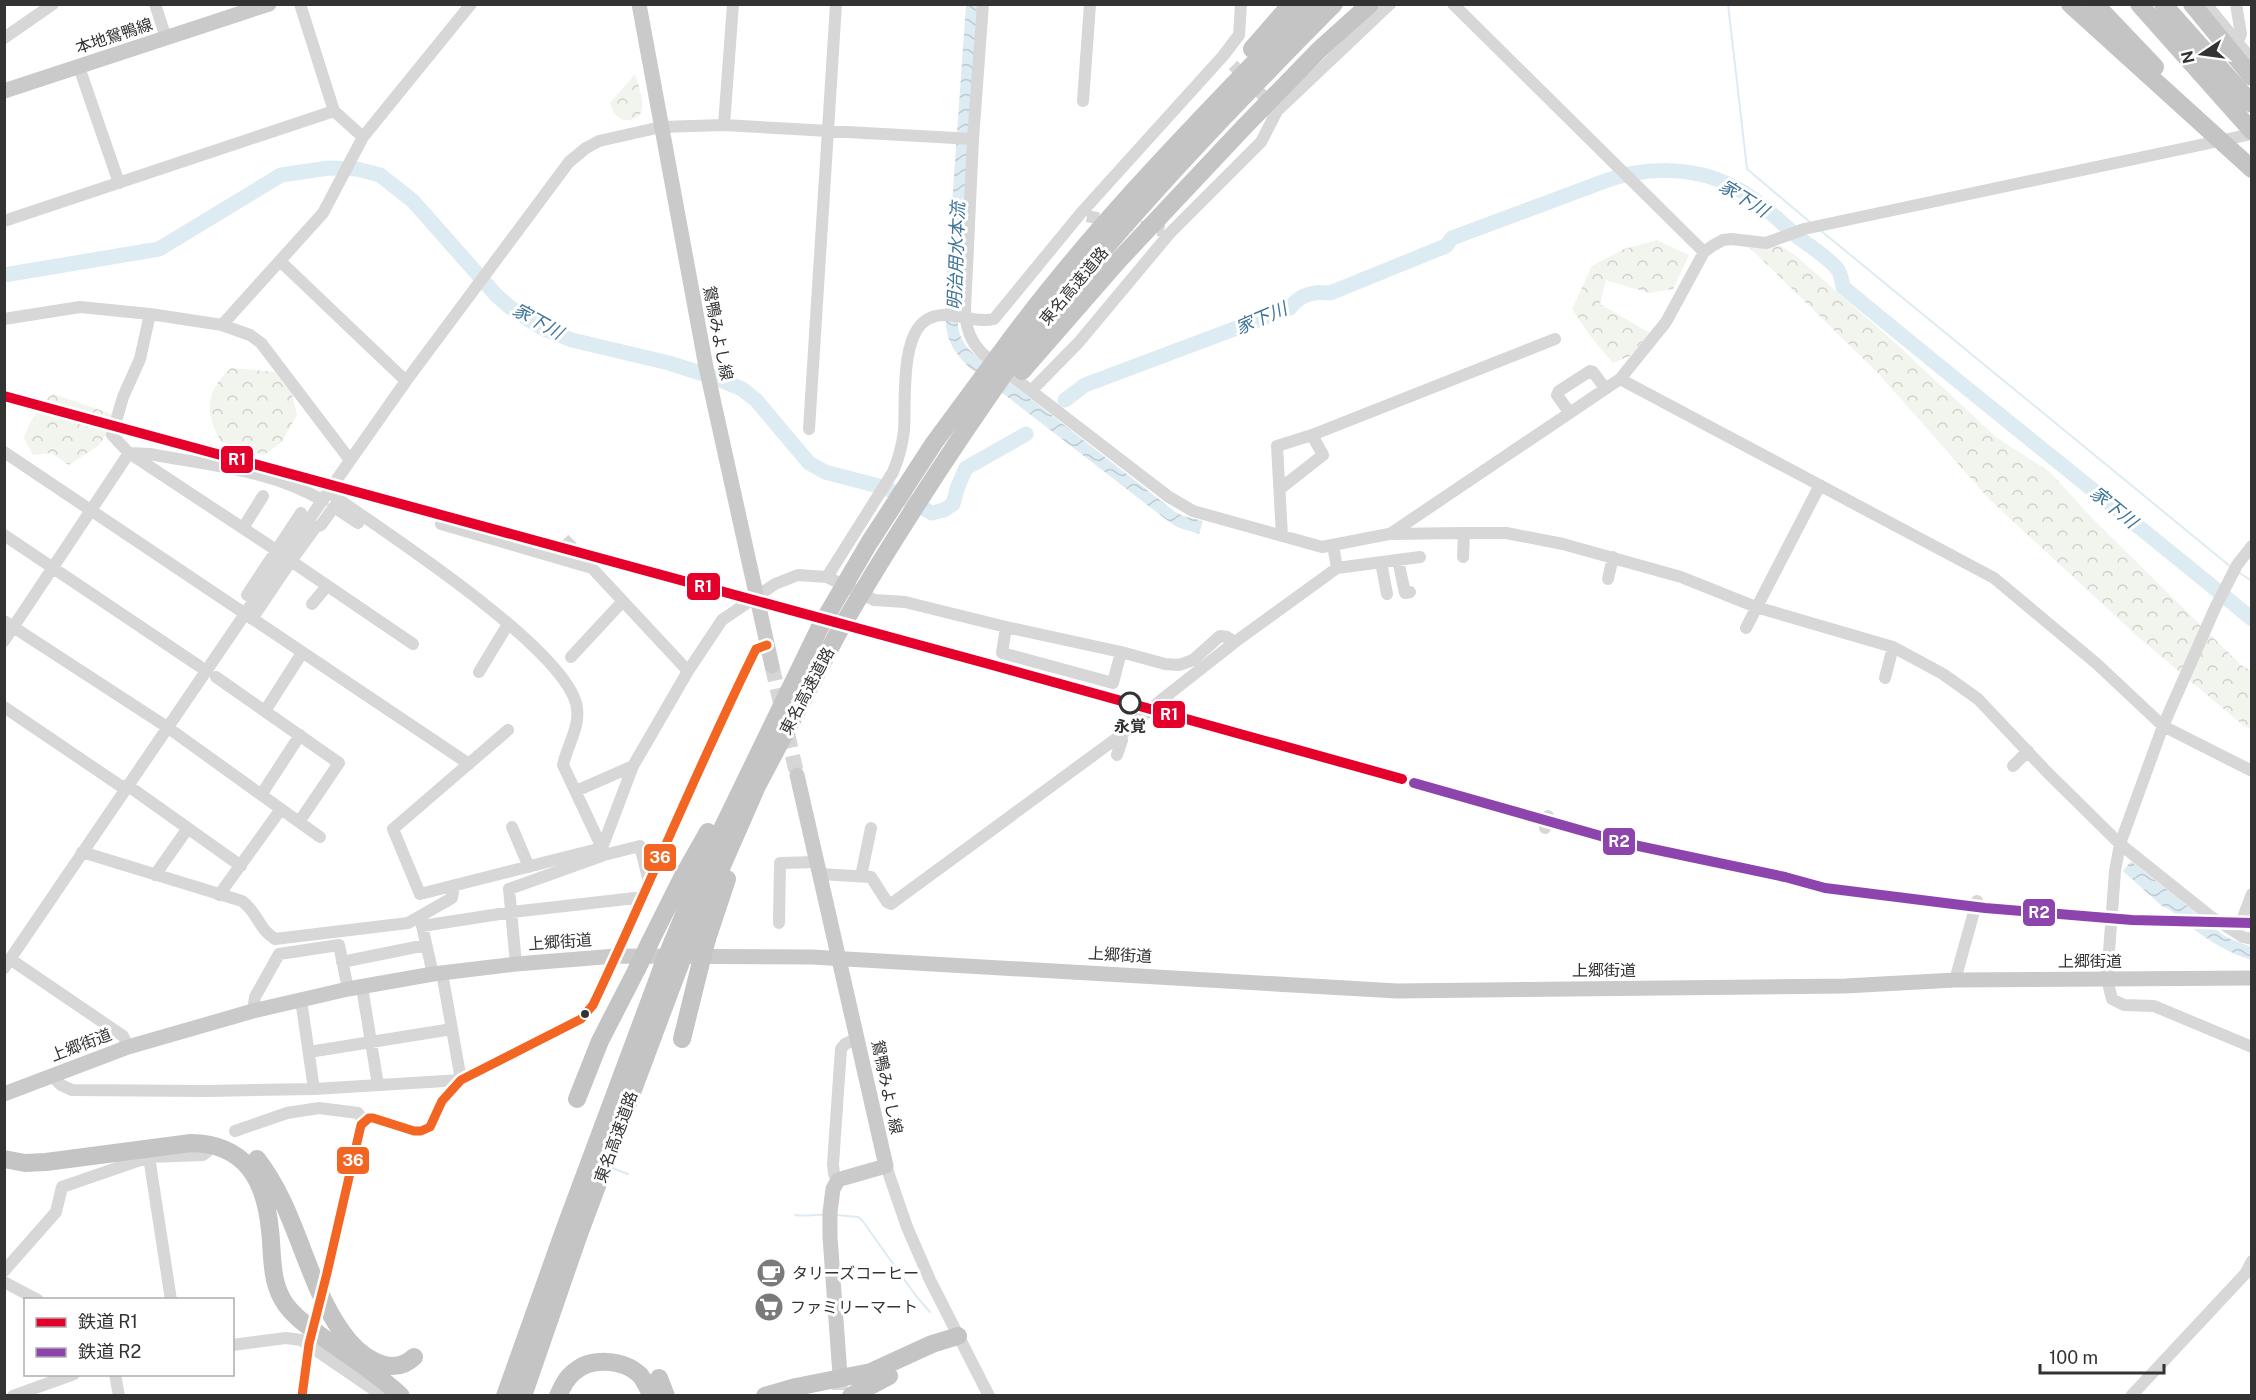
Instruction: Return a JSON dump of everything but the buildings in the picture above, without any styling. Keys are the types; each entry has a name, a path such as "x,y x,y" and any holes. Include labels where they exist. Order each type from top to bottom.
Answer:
{"highway":[{"path":"1071,263 1112,207 1291,4"},
{"name":"東名高速道路","path":"690,940 707,860 738,794 820,627 869,543 934,443 1011,363 1026,317 1071,263 1192,128 1311,4"},
{"name":"東名高速道路","path":"505,1395 569,1217 670,968 690,940 752,796 813,676 885,552 947,456 1038,328 1149,199 1334,4"},
{"path":"1011,363 1118,261 1364,4"},
{"path":"1319,50 1370,4"},
{"path":"2070,4 2252,169"},
{"path":"2095,4 2252,169"},
{"path":"2139,4 2252,132"},
{"path":"2163,4 2252,104"},
{"path":"2192,4 2252,77"},
{"path":"577,1099 600,1041 683,876 720,811 738,794"},
{"path":"682,1039 700,966 690,940"},
{"name":"東名高速道路","path":"523,1395 670,968"},
{"path":"4,1147 23,1152 41,1151 185,1133 210,1134 232,1140 251,1152 272,1180 324,1299 348,1341 372,1360 388,1366 404,1365 414,1358"},
{"path":"4,1159 25,1163 46,1162 191,1143 213,1145 231,1151 247,1164 263,1193 269,1218 273,1273 286,1304 304,1323 401,1395"},
{"path":"765,1395 871,1372 932,1344 958,1336"},
{"path":"851,1395 935,1352 958,1336"},
{"path":"558,1395 575,1370 588,1364 603,1362 616,1364 635,1372 642,1378 652,1395"}],"main road":[{"name":"本地鴛鴨線","path":"4,91 269,4"},
{"name":"鴛鴨みよし線","path":"639,4 706,367 772,666"},
{"name":"鴛鴨みよし線","path":"797,775 886,1166"},
{"name":"上郷街道","path":"4,1095 128,1047 253,1011 301,1000 438,974 516,964 616,956 840,959 1397,990 1845,987 1955,980 2252,978"},
{"path":"840,1374 830,1216 833,1189 838,1180 886,1166"}],"street":[{"path":"4,38 53,4"},
{"path":"155,4 166,38"},
{"path":"300,4 334,111 363,137"},
{"path":"222,325 323,213 363,137 471,4"},
{"path":"724,125 733,4"},
{"path":"809,429 836,4"},
{"path":"983,4 963,318 973,344 983,354 1184,507 1217,519 1322,547 1389,534 1506,533 1563,543 1681,578 1756,607 1893,647 1943,674 1978,699 2119,847 2210,916 2242,937 2252,939"},
{"path":"1083,101 1090,4"},
{"path":"827,577 893,472 900,455 904,432 907,361 919,327 929,318 940,316 981,321 994,319 1239,36 1241,4"},
{"path":"1032,390 1079,342 1167,232 1262,142 1276,109 1390,4"},
{"path":"1453,4 1704,252"},
{"path":"2206,4 2252,60"},
{"path":"2236,4 2241,34 2237,43"},
{"path":"1223,56 1233,65"},
{"path":"79,67 119,183"},
{"path":"4,221 334,111"},
{"path":"163,724 245,614 406,381 569,162 586,148 599,141 661,127 724,125 973,139"},
{"path":"1389,534 1620,379 1666,322 1704,252 1723,240 1766,243 1804,229 2252,132"},
{"path":"280,261 406,381"},
{"path":"4,319 80,307 150,314 222,325 250,335 261,343 350,460"},
{"path":"150,314 140,359 123,397 112,435 129,453 276,550"},
{"path":"1282,536 1277,446 1312,435 1555,339"},
{"path":"1569,412 1557,395 1559,391 1590,371 1605,388"},
{"path":"1620,379 1994,578 2097,664 2163,726 2252,771"},
{"path":"1281,488 1323,455 1312,435"},
{"path":"4,452 469,764"},
{"path":"129,453 150,454 275,478 311,494 325,497 404,545 508,624 556,672 571,692 578,718 563,765 603,851"},
{"path":"4,641 10,624 92,511 129,453"},
{"path":"1746,628 1820,485"},
{"path":"243,528 263,496"},
{"path":"128,1047 123,1036 7,964 126,787 199,666 291,561 334,507 399,549 404,545"},
{"path":"245,614 276,550 301,513"},
{"path":"441,524 592,568 688,671"},
{"path":"1463,557 1464,533"},
{"path":"4,535 199,666"},
{"path":"1333,545 1337,568"},
{"path":"2252,546 2236,565 2215,608 2163,726 2119,847 2107,979 2112,999 2124,1005 2154,1006 2252,1047"},
{"path":"779,923 780,863 871,877 887,902 891,904 1121,735 1235,642 1337,568 1420,557"},
{"path":"1608,579 1613,557"},
{"path":"1398,560 1405,593 1410,592"},
{"path":"291,561 413,644"},
{"path":"1381,562 1387,594"},
{"path":"516,964 509,889 603,851 633,766 688,671 722,620 775,584 798,575 827,577 874,600 905,602 1165,664 1179,665 1193,660 1220,636 1235,642"},
{"path":"312,604 327,586"},
{"path":"572,657 622,602"},
{"path":"10,624 163,724 320,837"},
{"path":"479,672 508,624"},
{"path":"1006,627 1002,653 1113,683 1121,652"},
{"path":"327,1273 359,1129 364,1121 373,1118 421,1131 430,1127 442,1101 461,1080 581,1019 593,1005 644,897 717,728 756,649 767,645"},
{"path":"1885,678 1893,647"},
{"path":"265,711 302,653"},
{"path":"216,677 339,763 299,822"},
{"path":"4,707 188,828 241,866"},
{"path":"507,730 393,829 420,894 529,867 603,851 640,846 649,882"},
{"path":"261,795 300,735"},
{"path":"1044,790 1052,790 1122,740 1117,755"},
{"path":"2013,766 2028,751"},
{"path":"576,791 633,766"},
{"path":"219,895 281,810"},
{"path":"512,827 529,867"},
{"path":"155,875 188,828"},
{"path":"861,876 871,828"},
{"path":"82,852 242,901 253,910 263,931 275,939 408,923 452,898 454,886"},
{"path":"2244,915 2252,894"},
{"path":"461,1080 452,1029 438,974 426,945 422,926 512,912 644,897"},
{"path":"1955,980 1977,901"},
{"path":"253,1011 255,998 279,954 339,945 342,962 355,988 371,1043 378,1085"},
{"path":"342,962 426,945"},
{"path":"301,1000 314,1089"},
{"path":"309,1052 452,1029"},
{"path":"838,1180 834,1174 833,1164 841,1049 845,1044 858,1038"},
{"path":"52,1076 61,1085 72,1090 314,1089 461,1080"},
{"path":"235,1131 287,1113 319,1108 358,1113 364,1121"},
{"path":"4,1271 56,1212 62,1187 149,1157 203,1155 207,1152"},
{"path":"149,1157 171,1298"},
{"path":"886,1166 907,1227 930,1280 989,1395"},
{"path":"2131,1395 2245,1274 2252,1261"},
{"path":"4,1282 36,1298"},
{"path":"234,1346 286,1338 310,1342 383,1395"},
{"path":"302,1395 310,1342"},
{"path":"12,1395 68,1376"},
{"path":"115,1376 119,1395"}],"green space":[{"path":"635,74 642,97 641,111 632,119 622,120 614,113 610,103"},
{"path":"1657,240 1689,255 1673,289 1649,293 1606,280 1600,304 1650,333 1630,356 1613,363 1572,309 1592,266 1624,249"},
{"path":"1748,246 1781,246 1796,256 1892,340 1996,437 2050,472 2093,519 2241,665 2251,671 2251,728 2245,727 2136,635 1990,500 1878,373"},
{"path":"231,368 275,372 292,394 297,415 281,443 264,455 221,442 215,431 210,411 212,394 216,385"},
{"path":"53,394 112,414 115,423 98,446 69,465 51,453 33,455 24,438 36,413"}],"water":[{"name":"明治用水本流","path":"966,5 979,5 958,304 958,327 962,339 976,356 1174,511 1203,521 1199,534 1177,527 1168,521 970,368 952,346 947,332 945,304"},
{"path":"2131,861 2226,937 2251,947 2251,960 2218,945 2162,906 2123,871"}],"waterway":[{"path":"1728,4 1747,169 1811,223"},
{"name":"家下川","path":"4,275 159,249 281,175 329,168 357,169 380,175 413,201 496,295 511,308 542,328 572,340 669,363 742,389 756,400 809,463 825,472 886,488 932,513 944,510 953,504 966,468 1026,434"},
{"name":"家下川","path":"1065,400 1085,385 1290,308 1298,299 1308,294 1330,293 1446,246 1452,238 1605,181 1652,171 1700,174 1740,190 1766,209 1835,266 1840,274 1843,287 2252,619"},
{"path":"1820,230 2231,567"},
{"path":"2238,572 2252,581"},
{"path":"612,1168 628,1174"},
{"path":"795,1215 825,1215"},
{"path":"836,1215 858,1217 862,1220 930,1312"}],"tunnel":[{"path":"1233,65 1274,107"},
{"path":"1087,216 1164,231"},
{"path":"564,539 592,568"},
{"path":"772,666 797,775"},
{"path":"311,1335 327,1273"},
{"path":"840,1375 840,1396"}],"rail line":[{"name":"R1","path":"4,396 1402,779"},
{"name":"R2","path":"1414,783 1629,844 1785,877 1825,888 1985,908 2132,920 2252,923"}],"transit line":[{"name":"36","path":"302,1396 309,1344 361,1125 369,1118 373,1118 414,1131 430,1127 442,1101 461,1080 581,1019 593,1005 756,649 767,645"}],"place":[{"name":"永覚","path":"1130,703"},
{"name":"タリーズコーヒー","path":"771,1273"},
{"name":"ファミリーマート","path":"769,1307"}]}
